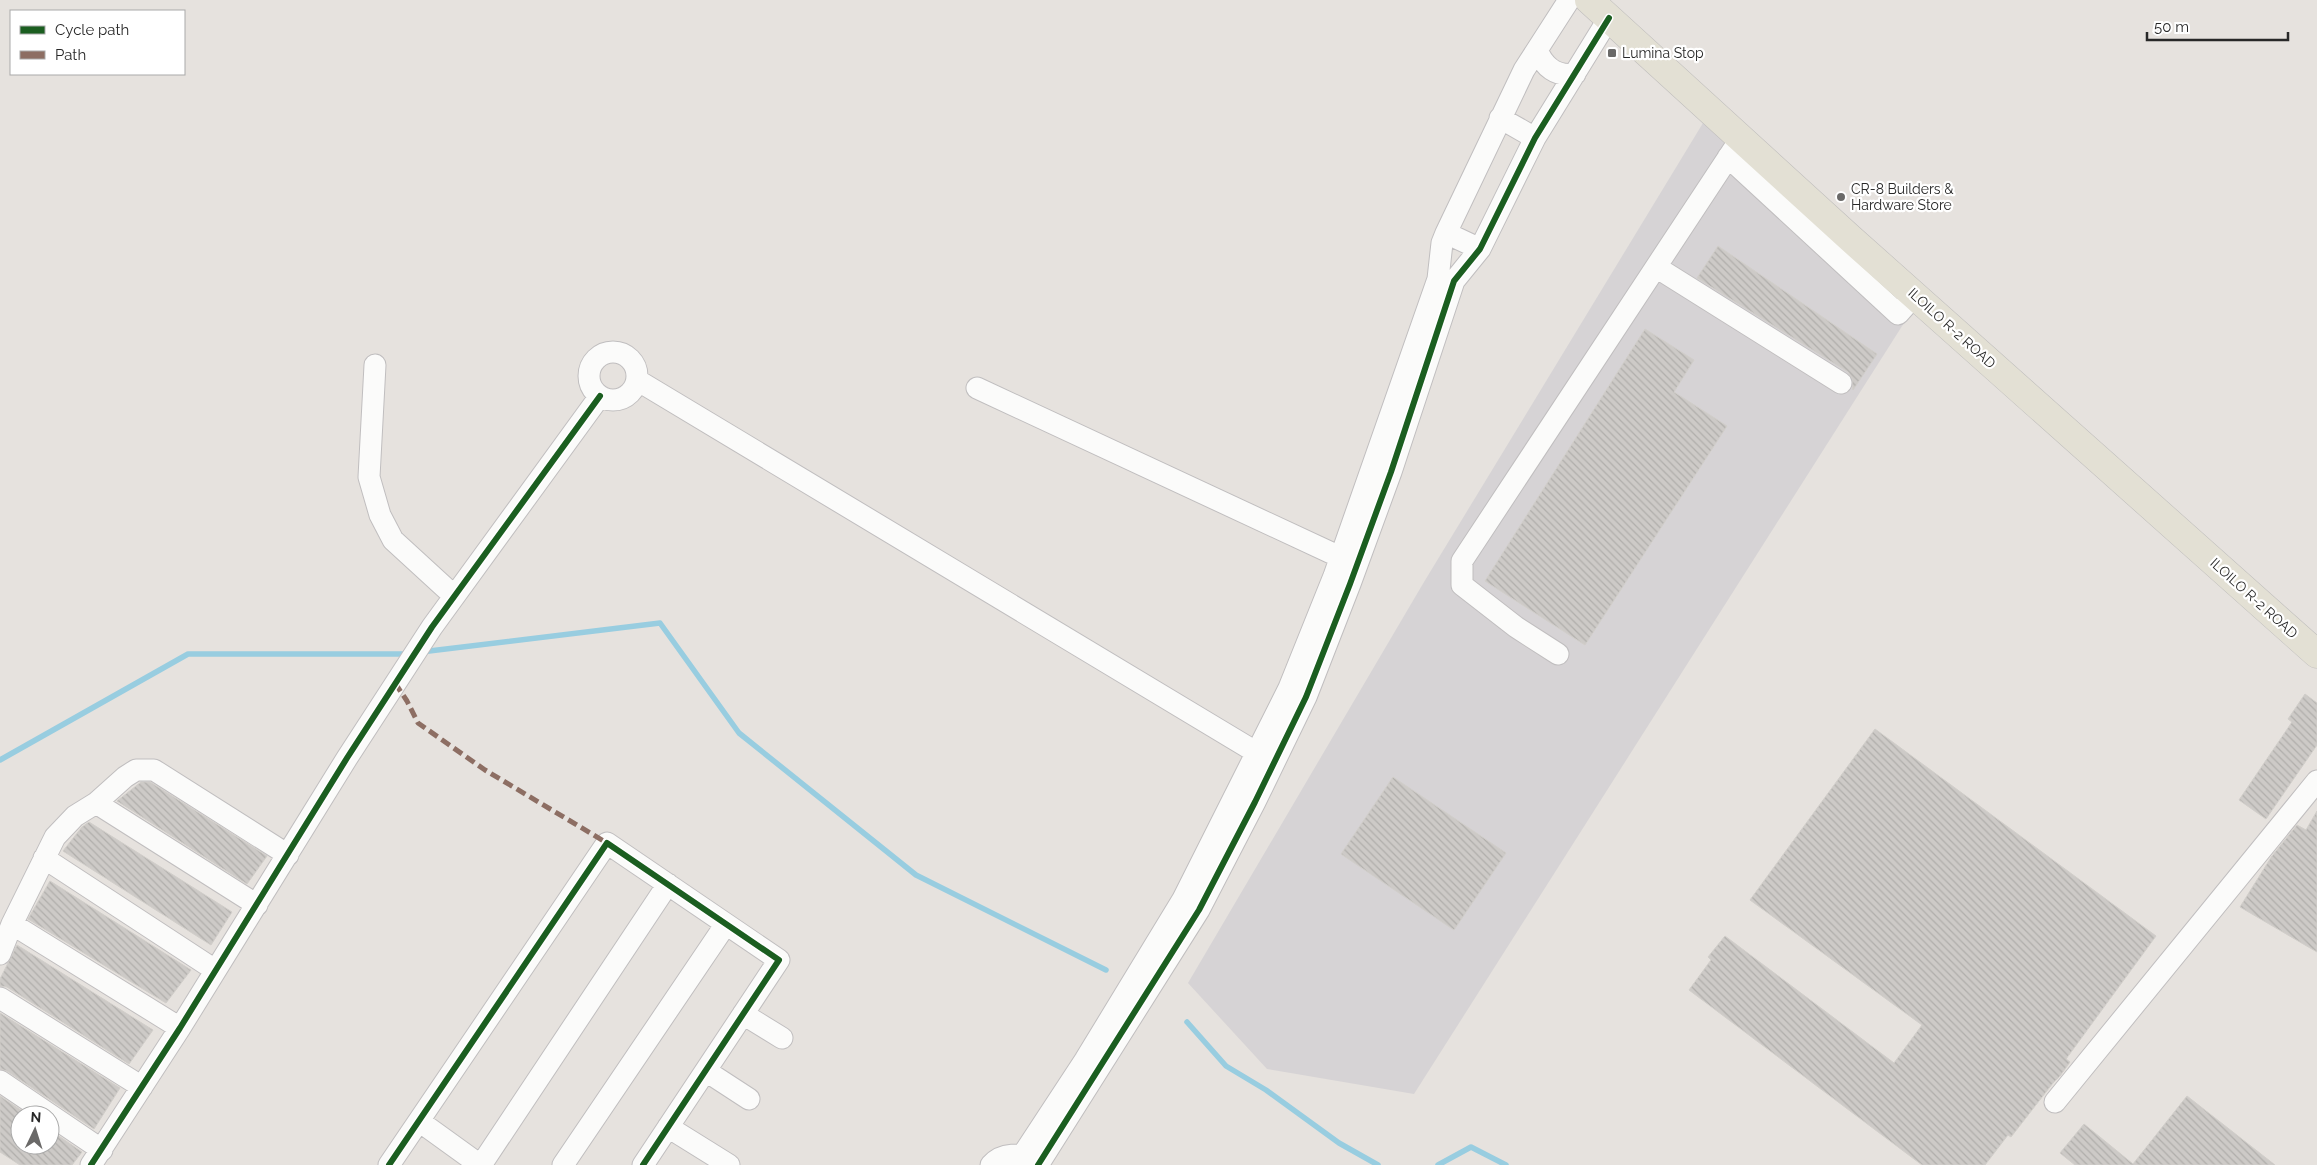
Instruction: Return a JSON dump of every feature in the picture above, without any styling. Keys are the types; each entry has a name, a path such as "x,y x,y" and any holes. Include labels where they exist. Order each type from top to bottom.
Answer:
{"main road":[{"name":"ILOILO R-2 ROAD","path":"1589,0 1609,18 1734,148 1915,295 2317,654"}],"street":[{"path":"991,1165 1003,1156 1032,1162 1191,905 1246,797 1297,692 1382,469 1420,353 1438,278 1442,243 1446,233 1500,118 1537,50 1569,0"},
{"path":"1420,353 1454,281 1480,249 1535,138 1609,18"},
{"path":"1537,50 1540,58 1552,70 1566,76 1575,74"},
{"path":"1500,118 1535,138"},
{"path":"1558,654 1516,628 1462,585 1462,561 1734,148"},
{"path":"1446,233 1480,249"},
{"path":"1656,267 1841,383"},
{"path":"607,352 618,352 627,356 634,364 637,372 637,380 633,388 620,399 600,396 588,380 588,372 598,357 607,352"},
{"path":"375,365 369,477 380,515 393,540 453,595"},
{"path":"637,380 1265,758"},
{"path":"978,388 1342,572"},
{"path":"0,1081 96,1157 180,1028 398,679 453,595 600,396"},
{"path":"1342,572 1382,469"},
{"path":"0,954 12,924 56,837 75,816 96,803 125,777 136,770 154,770 288,855"},
{"path":"2055,1102 2317,781"},
{"path":"96,803 257,905"},
{"path":"389,1165 607,843 779,960 643,1165"},
{"path":"44,858 215,970"},
{"path":"419,1121 481,1165 668,884"},
{"path":"12,924 180,1028"},
{"path":"564,1165 726,924"},
{"path":"0,998 142,1087"},
{"path":"743,1014 782,1038"},
{"path":"706,1070 750,1099"},
{"path":"668,1127 729,1165"}],"shaded area":[{"path":"1703,123 1911,312 1414,1094 1267,1069 1188,983 1424,582"}],"building":[{"path":"1718,246 1877,354 1853,390 1852,378 1848,372 1697,278"},
{"path":"1645,329 1694,360 1674,392 1727,426 1585,645 1485,581"},
{"path":"2305,694 2317,703 2317,745 2266,819 2239,800 2292,722 2288,719"},
{"path":"1875,729 2156,936 2066,1059 2070,1062 2060,1076 2011,1137 2008,1135 1985,1165 1922,1165 1689,990 1711,960 1708,957 1725,936 1894,1063 1922,1025 1750,900"},
{"path":"1393,777 1506,853 1454,930 1341,854"},
{"path":"141,782 150,782 267,856 247,884 117,801"},
{"path":"2317,811 2317,952 2240,907 2272,856 2297,825 2306,830"},
{"path":"89,822 232,912 211,945 63,851 82,827"},
{"path":"50,881 191,970 166,1003 28,919"},
{"path":"17,945 153,1030 129,1064 7,987 0,986 0,979"},
{"path":"0,1013 120,1088 94,1129 7,1071 0,1069"},
{"path":"0,1096 13,1105 10,1105 10,1155 60,1155 60,1137 82,1152 72,1165 20,1165 0,1152"},
{"path":"2187,1096 2275,1165 2075,1165 2060,1153 2084,1124 2133,1164"}],"waterway":[{"path":"421,652 660,623 739,733 916,875 1106,970"},
{"path":"0,760 188,654 407,654"},
{"path":"1187,1022 1226,1066 1266,1090 1339,1143 1378,1165"},
{"path":"1438,1165 1471,1147 1506,1165"}],"marked path":[{"path":"395,683 418,723 485,770 607,843"}],"cycle path":[{"path":"1038,1165 1199,910 1255,802 1306,697 1350,584 1391,472 1454,281 1480,249 1535,138 1609,18"},
{"path":"91,1165 180,1028 347,758 432,627 600,396"},
{"path":"389,1165 607,843 779,960 643,1165"}],"place":[{"name":"Lumina Stop","path":"1612,53"},
{"name":"CR-8 Builders & Hardware Store","path":"1841,197"}]}
